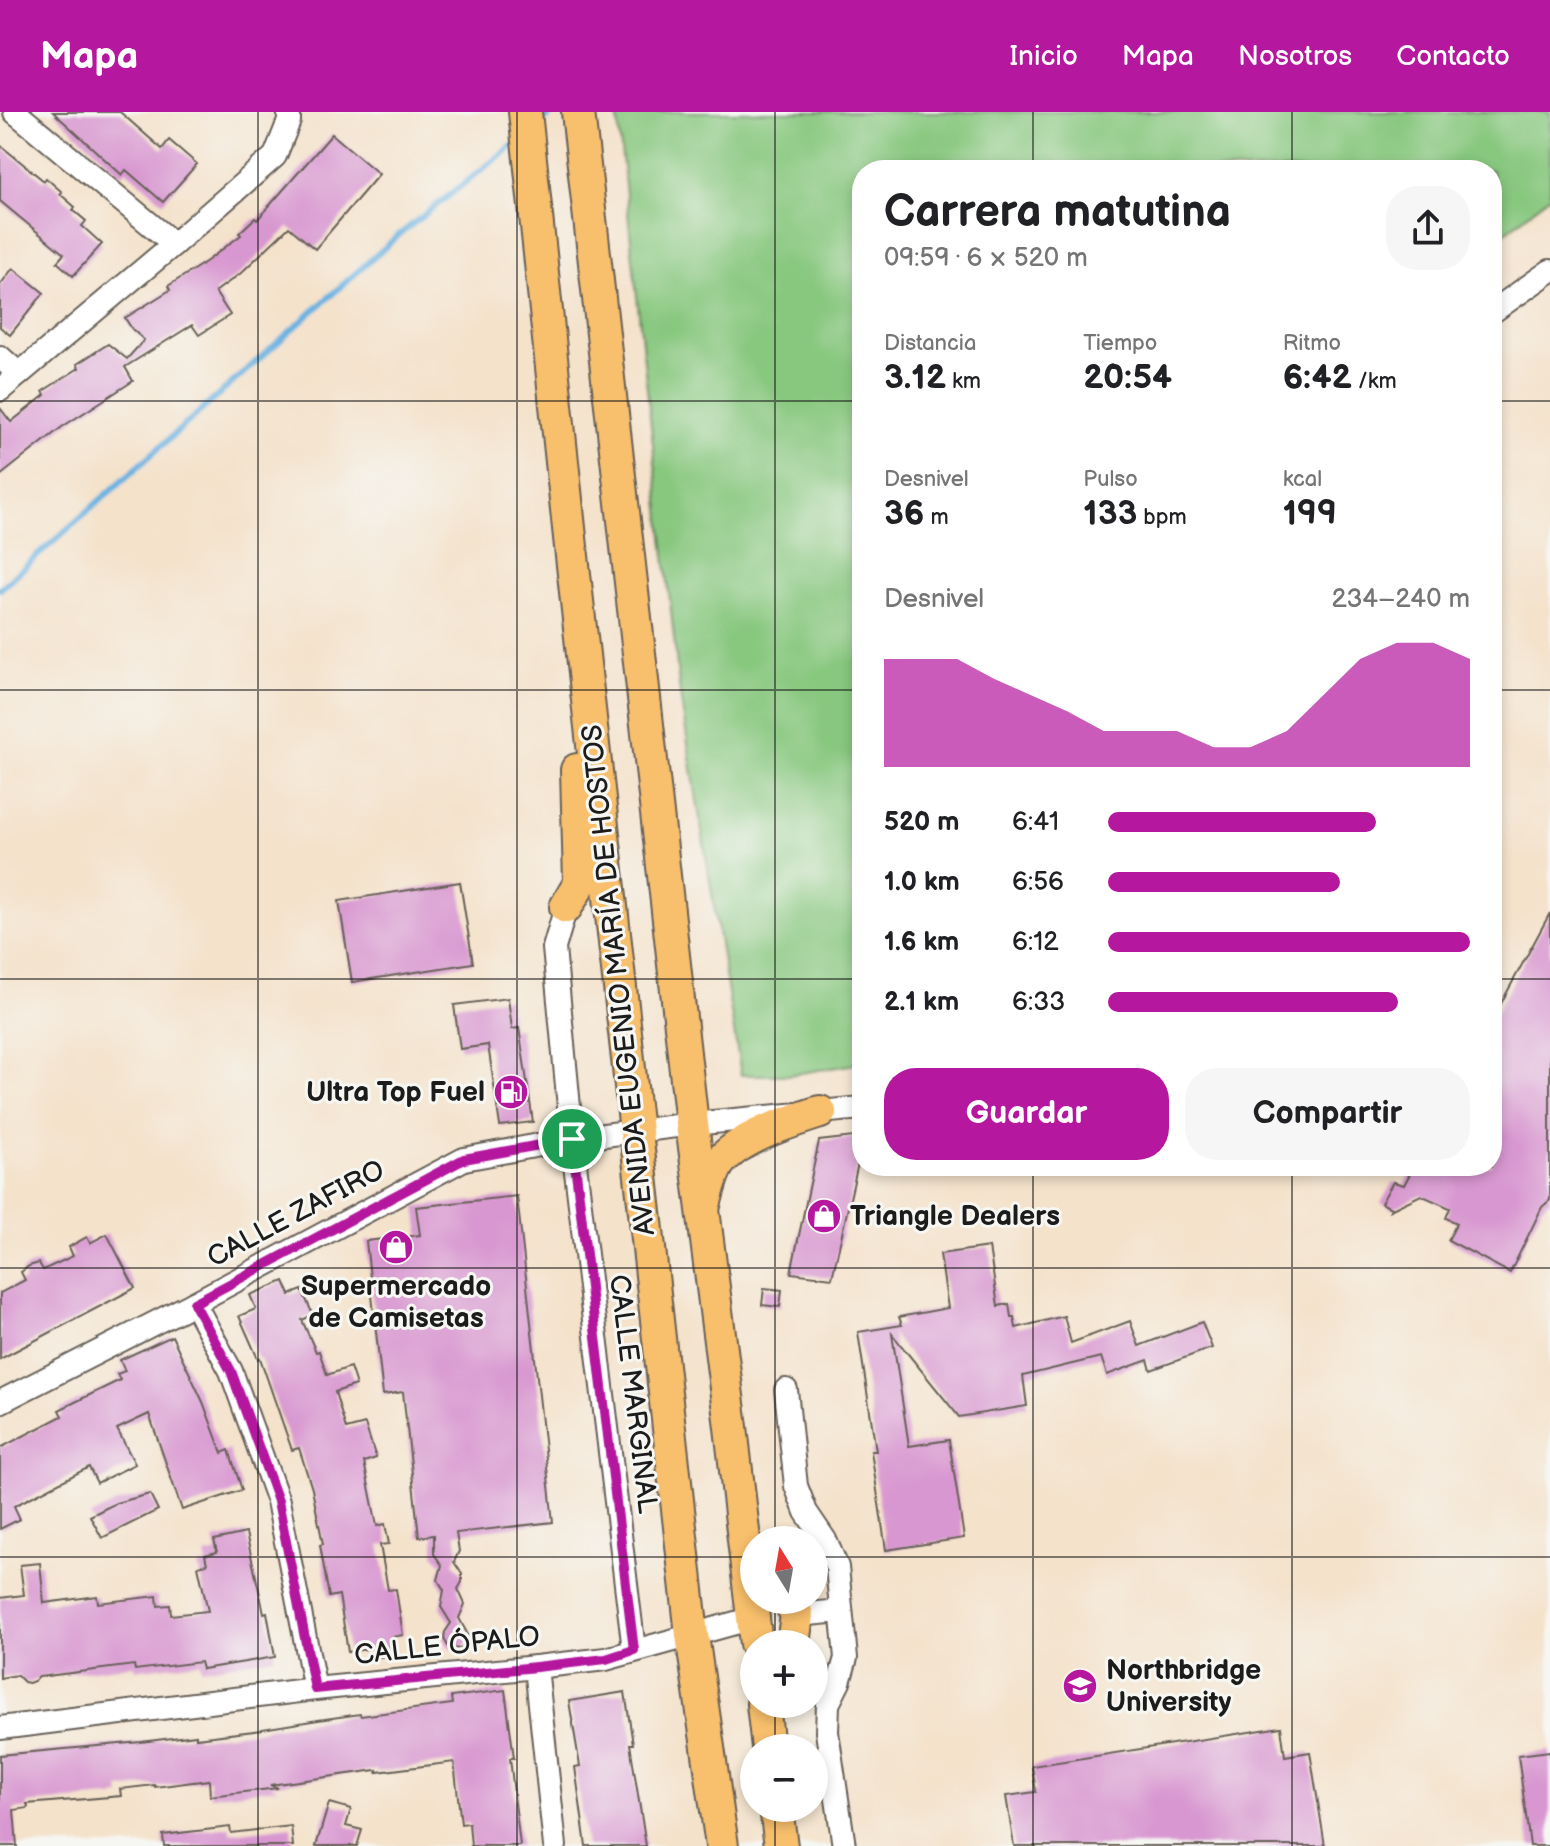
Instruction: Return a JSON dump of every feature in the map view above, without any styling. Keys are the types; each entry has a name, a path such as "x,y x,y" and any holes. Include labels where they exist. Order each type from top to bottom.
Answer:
{"highway":[{"name":"AVENIDA EUGENIO MARÍA DE HOSTOS","path":"525,112 692,1635 722,1846"},
{"name":"AVENIDA EUGENIO MARÍA DE HOSTOS","path":"580,126 692,1124 746,1526"},
{"path":"566,907 580,883 571,547"},
{"path":"702,1208 718,1164 743,1143 820,1112"},
{"path":"778,1822 781,1846"}],"street":[{"path":"15,112 174,244"},
{"path":"0,390 275,156 289,121 289,112"},
{"path":"1502,305 1550,271"},
{"path":"0,357 19,374"},
{"name":"CALLE MARGINAL","path":"566,907 554,948 572,1139 634,1650"},
{"name":"CALLE ZAFIRO","path":"0,1402 464,1159 572,1139 852,1109"},
{"path":"194,1303 231,1371 278,1501 315,1689"},
{"path":"786,1390 796,1486 806,1512 825,1540 837,1567 846,1658 828,1704 827,1732 844,1846"},
{"path":"793,1620 841,1611"},
{"name":"CALLE ÓPALO","path":"0,1728 315,1689 606,1659 692,1635 740,1632"},
{"path":"536,1667 555,1846"}],"green space":[{"path":"617,112 1550,112 1550,196 1502,235 1502,160 852,160 852,1065 789,1075 741,1075 680,694"}],"building":[{"path":"53,112 120,112 162,149 169,140 197,164 163,202 126,170 122,175"},
{"path":"332,134 379,174 315,249 289,227 241,273 215,292 230,315 199,335 192,325 125,367 133,381 62,427 0,476 0,408 11,422 45,395 43,391 79,368 77,364 108,344 127,359 144,340 125,318 170,290 168,286 241,235 239,233 255,218 257,220"},
{"path":"0,145 62,192 60,194 75,207 73,210 86,221 82,226 102,244 73,276 57,262 64,254 0,201"},
{"path":"13,268 44,293 10,335 0,327 0,285"},
{"path":"460,882 473,963 352,982 339,901"},
{"path":"1550,913 1550,1200 1542,1207 1510,1273 1448,1240 1457,1223 1446,1218 1450,1208 1421,1195 1390,1210 1381,1203 1393,1182 1404,1185 1409,1176 1502,1176 1502,1002"},
{"path":"508,998 512,1029 519,1028 533,1122 500,1126 488,1045 460,1049 454,1005"},
{"name":"Triangle Dealers","path":"852,1137 852,1176 855,1176 832,1278 791,1273 819,1141"},
{"path":"517,1196 553,1522 456,1533 459,1551 454,1562 462,1574 458,1589 465,1604 459,1618 469,1637 463,1647 455,1649 448,1646 444,1639 451,1623 441,1607 444,1590 438,1580 442,1565 434,1554 434,1535 419,1537 403,1392 383,1395 366,1241 420,1235 416,1207"},
{"path":"107,1234 135,1288 0,1359 0,1293 25,1280 21,1272 29,1266 39,1263 43,1270 73,1256 69,1247 87,1237 90,1243"},
{"path":"989,1247 998,1306 1009,1304 1016,1328 1064,1316 1071,1343 1130,1321 1139,1346 1202,1322 1212,1348 1151,1370 1148,1360 1107,1375 1101,1357 1023,1376 1027,1406 959,1417 892,1334 909,1446 949,1440 964,1538 886,1550 871,1451 876,1451 858,1332 902,1325 899,1317 948,1308 940,1254"},
{"path":"284,1281 290,1295 302,1290 313,1315 302,1320 316,1352 319,1351 327,1375 350,1367 356,1385 335,1392 346,1429 365,1424 376,1458 364,1462 377,1526 385,1524 389,1544 380,1545 388,1590 396,1589 403,1635 392,1637 395,1654 374,1658 373,1648 348,1652 339,1595 329,1597 312,1489 299,1448 292,1450 260,1358 239,1316 256,1309 250,1295"},
{"path":"764,1288 782,1290 780,1307 762,1305"},
{"path":"172,1336 203,1402 222,1453 229,1450 242,1490 182,1510 149,1414 117,1429 135,1464 97,1483 89,1467 14,1506 20,1519 0,1529 0,1448 62,1416 59,1410 120,1380 117,1374 125,1371 120,1360"},
{"path":"150,1494 158,1510 102,1538 90,1516 116,1503"},
{"path":"246,1533 264,1613 267,1612 275,1657 202,1669 200,1662 135,1670 134,1665 39,1677 29,1683 17,1675 0,1678 0,1598 24,1595 20,1565 40,1563 44,1603 97,1596 98,1603 157,1596 158,1606 170,1605 171,1615 208,1611 198,1566 207,1564 205,1555 217,1552 214,1540"},
{"path":"505,1690 514,1758 510,1758 520,1846 471,1846 469,1823 461,1824 454,1762 377,1770 270,1785 278,1788 210,1796 209,1780 120,1789 121,1796 27,1804 28,1808 14,1810 17,1846 0,1846 0,1755 262,1730 360,1714 452,1704 451,1697"},
{"path":"625,1692 646,1846 586,1846 575,1767 580,1766 569,1701"},
{"path":"1281,1727 1285,1756 1310,1752 1325,1846 1014,1846 1006,1796 1036,1792 1032,1766"},
{"path":"1550,1751 1550,1846 1530,1846 1518,1755"},
{"path":"329,1803 351,1809 346,1826 362,1830 357,1846 316,1846"},
{"path":"291,1826 293,1846 164,1846 163,1835 230,1827 231,1833"}],"waterway":[{"path":"538,125 554,112"},
{"path":"0,589 400,234 517,142"}],"place":[{"name":"Ultra Top Fuel","path":"511,1092"},
{"name":"Triangle Dealers","path":"824,1216"},
{"name":"Supermercado de Camisetas","path":"396,1247"},
{"name":"Northbridge University","path":"1080,1686"}],"route":[{"path":"572,1139 634,1650 606,1659 315,1689 278,1501 231,1371 194,1303 464,1159 572,1139"}]}
